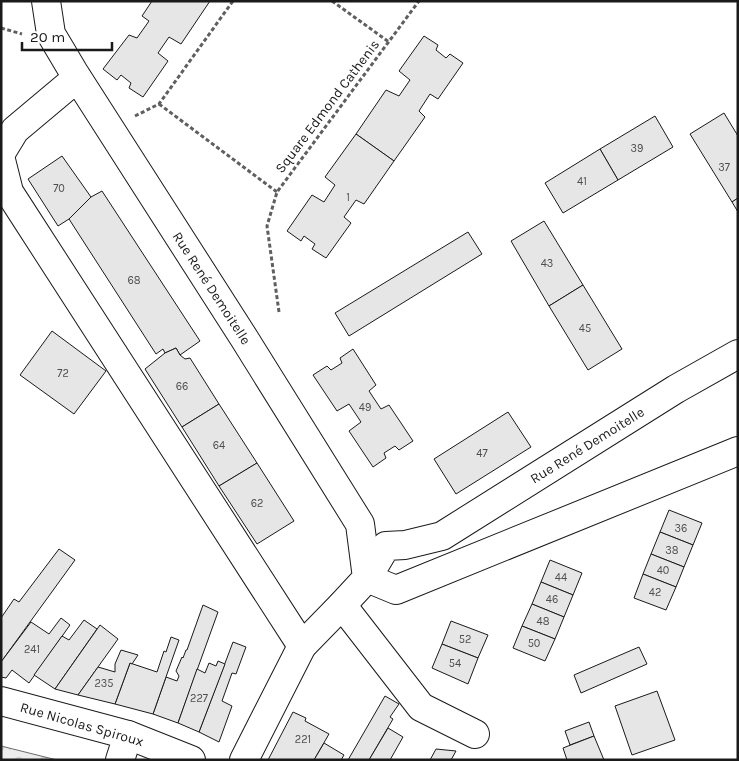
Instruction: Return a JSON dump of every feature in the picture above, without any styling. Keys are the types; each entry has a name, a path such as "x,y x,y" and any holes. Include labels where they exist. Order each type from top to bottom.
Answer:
{"street":[{"name":"Rue René Demoitelle","path":"46,1 51,34 77,78 244,338 360,524 366,578"},
{"path":"1,153 15,130 77,78"},
{"path":"1,160 9,192 302,646"},
{"name":"Rue René Demoitelle","path":"244,760 302,646 366,578 386,546 405,545 442,536 676,389 738,354"},
{"path":"366,578 396,590 738,451"},
{"path":"342,605 421,707 475,734"},
{"name":"Rue Nicolas Spiroux","path":"1,701 124,747 191,760"}],"path":[{"path":"110,129 159,104 233,1"},
{"name":"Square Edmond Cathenis","path":"279,312 268,226 278,192 389,42 332,1"},
{"path":"389,42 419,1"},
{"name":"Square Edmond Cathenis","path":"159,104 278,192"}],"green space":[{"path":"1,746 57,760 1,760"}],"building":[{"path":"152,1 210,1 181,44 169,37 158,53 168,61 143,97 129,88 131,83 121,75 117,80 103,69 129,35 137,38 149,21 142,16"},
{"path":"424,36 438,45 436,50 446,58 450,54 463,63 438,99 430,94 419,111 425,117 394,161 356,134 386,90 399,96 410,80 399,71"},
{"path":"724,113 738,136 738,198 732,202 690,134"},
{"path":"655,116 673,147 618,180 600,149"},
{"path":"356,134 394,161 364,204 356,200 344,217 351,223 326,258 312,249 315,244 304,236 301,241 287,231 312,195 324,202 335,185 325,177"},
{"path":"600,149 618,180 563,213 545,183"},
{"path":"62,156 91,197 69,219 58,226 28,179"},
{"path":"102,191 200,341 180,355 176,348 165,353 163,349 156,354 69,219 91,197"},
{"path":"738,198 738,212 732,202"},
{"path":"544,221 583,285 549,306 511,241"},
{"path":"468,232 482,254 349,336 335,313"},
{"path":"583,285 622,349 588,370 549,306"},
{"path":"52,331 106,371 74,414 20,375"},
{"path":"176,348 185,359 190,358 219,404 182,427 145,369 165,353"},
{"path":"353,349 376,385 369,391 381,409 389,405 413,441 399,450 395,446 384,453 386,458 373,467 349,431 361,422 349,404 337,411 313,375 327,366 331,370 342,363 340,358"},
{"path":"219,404 257,463 219,486 182,427"},
{"path":"508,412 531,447 456,494 434,459"},
{"path":"257,463 294,521 257,544 219,486"},
{"path":"669,510 702,523 693,545 660,532"},
{"path":"660,532 693,545 684,567 651,554"},
{"path":"59,549 75,560 1,662 1,618 14,599 19,602"},
{"path":"651,554 684,567 676,587 643,574"},
{"path":"550,560 582,573 573,595 541,582"},
{"path":"643,574 676,587 666,610 634,598"},
{"path":"541,582 573,595 564,617 532,604"},
{"path":"532,604 564,617 555,639 522,626"},
{"path":"203,605 218,612 178,723 153,714 166,677 177,681 179,676 176,671 187,650"},
{"path":"61,618 70,625 29,683 12,670 6,678 1,677 1,662 31,622 49,634"},
{"path":"84,620 97,629 55,689 34,675 62,636 69,640"},
{"path":"451,621 488,635 478,658 442,644"},
{"path":"100,625 118,639 78,695 55,689"},
{"path":"522,626 555,639 545,661 513,648"},
{"path":"171,637 179,640 153,714 115,704 130,663 157,672"},
{"path":"233,642 246,647 236,674 232,673 222,701 232,706 219,742 199,732"},
{"path":"442,644 478,658 468,684 432,668"},
{"path":"639,647 647,664 581,693 574,675"},
{"path":"121,650 138,655 132,664 130,663 115,704 78,695 98,667 115,672 115,664"},
{"path":"218,661 225,664 199,732 178,723 197,669 205,673 209,663 216,666"},
{"path":"657,691 675,740 632,755 615,706"},
{"path":"385,696 399,704 390,717 393,719 369,760 348,760"},
{"path":"293,712 306,718 305,721 329,734 314,760 268,760"},
{"path":"589,722 594,736 570,745 565,731"},
{"path":"388,728 403,737 390,760 369,760"},
{"path":"594,736 604,760 567,760 563,748"},
{"path":"324,743 344,755 341,760 314,760"},
{"path":"436,749 456,751 451,760 430,760"}]}
